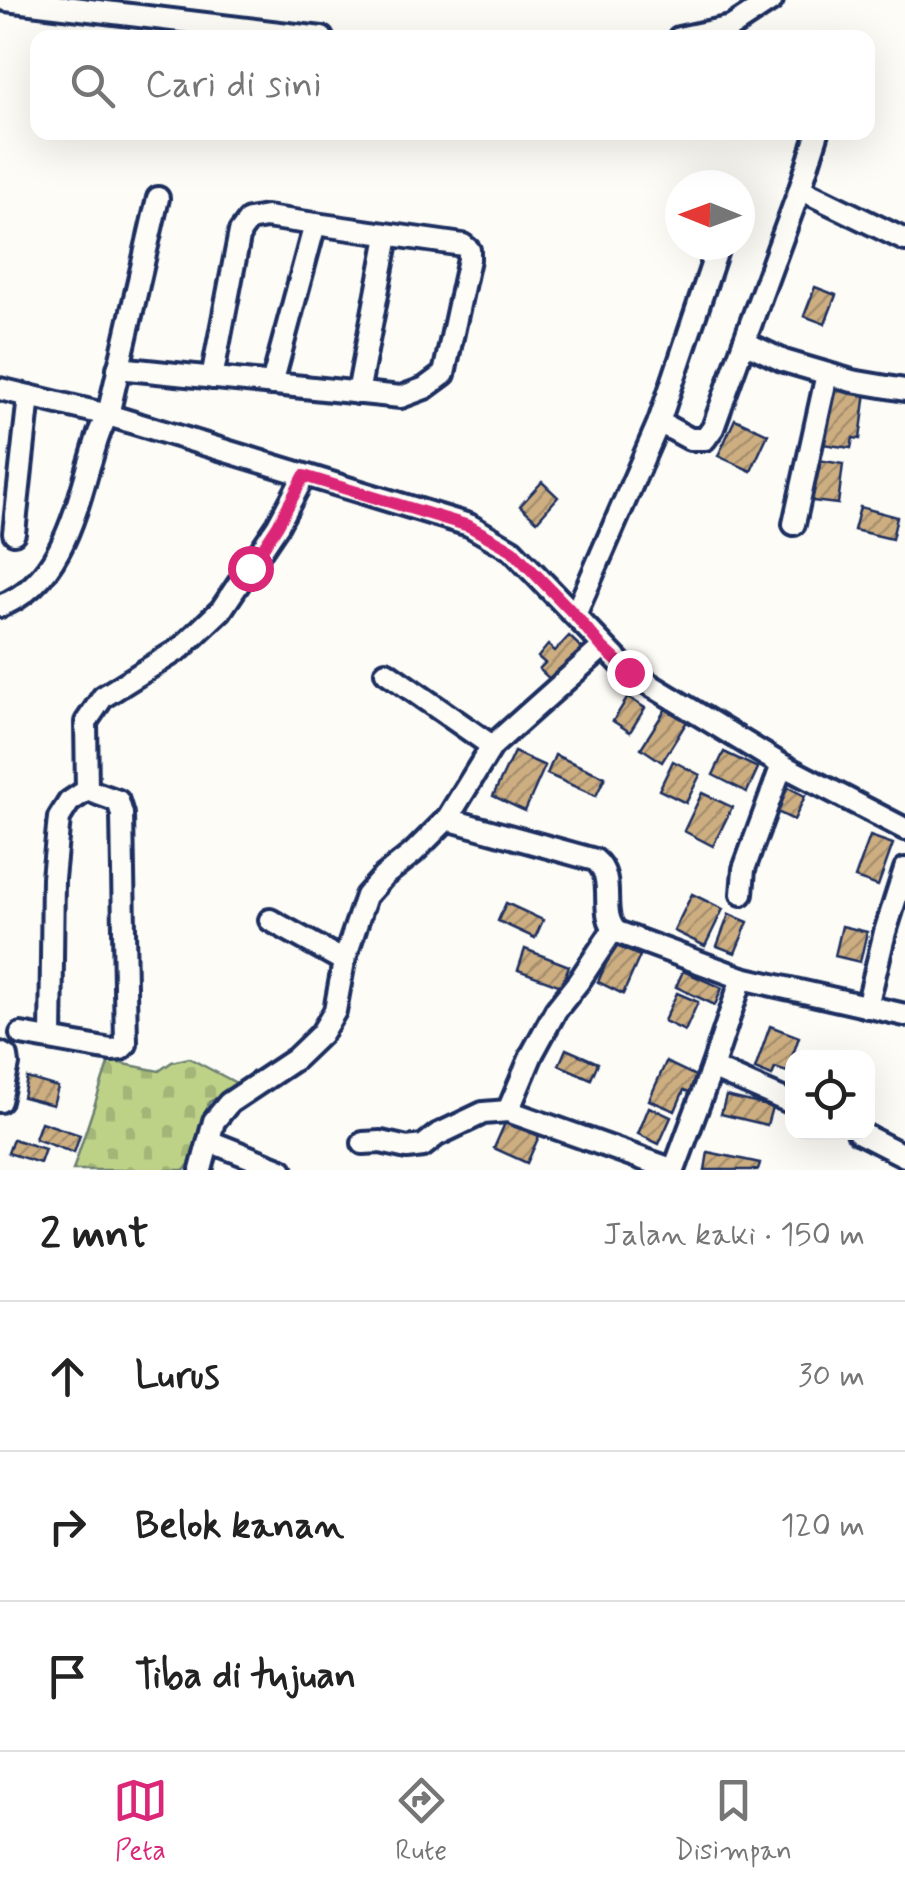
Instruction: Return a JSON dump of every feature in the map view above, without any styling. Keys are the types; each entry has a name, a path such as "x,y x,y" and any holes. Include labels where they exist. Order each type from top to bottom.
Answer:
{"street":[{"path":"6,0 255,30"},
{"path":"717,30 731,27 772,0"},
{"path":"660,422 690,439 705,438 713,428 816,140"},
{"path":"800,190 905,240"},
{"path":"0,606 15,600 46,574 66,538 101,426 108,415 158,198"},
{"path":"118,368 212,378 358,393 401,397 425,388 444,374 470,259 468,250 463,245 266,217 249,220 240,232 212,378"},
{"path":"272,384 316,224"},
{"path":"358,393 388,236"},
{"path":"575,615 660,422 714,260"},
{"path":"744,342 784,361 852,381 903,384"},
{"path":"794,524 827,374"},
{"path":"0,388 108,415 469,526 512,550 629,672 782,765 905,829"},
{"path":"14,533 29,396"},
{"path":"87,790 86,722 103,697 181,648 221,610 278,525 304,476"},
{"path":"201,1170 214,1122 230,1103 294,1059 322,1034 334,1010 344,961 366,896 447,820 492,746 603,648"},
{"path":"386,672 492,746"},
{"path":"742,894 744,869 782,765"},
{"path":"51,1039 52,878 59,818 68,802 87,790"},
{"path":"21,1034 111,1050 126,1044 122,814 118,801 87,790"},
{"path":"447,820 595,860 604,868 613,930"},
{"path":"866,1007 905,868"},
{"path":"270,920 344,961"},
{"path":"613,930 742,978 905,1016"},
{"path":"508,1110 556,1010 613,930"},
{"path":"363,1144 422,1146 436,1135 483,1113 508,1110 674,1170 742,978"},
{"path":"0,1053 8,1064 0,1101"},
{"path":"712,1068 785,1099"},
{"path":"874,1140 905,1156"},
{"path":"210,1141 282,1170"}],"green space":[{"path":"189,1058 240,1085 209,1102 196,1153 185,1170 73,1170 109,1061 159,1071 172,1062"}],"building":[{"path":"815,287 836,295 825,324 804,316"},
{"path":"830,387 866,392 860,439 853,438 851,448 822,444"},
{"path":"735,419 768,434 751,471 718,456"},
{"path":"818,460 843,464 838,504 812,501"},
{"path":"542,482 558,497 537,521 520,506"},
{"path":"860,507 897,517 892,539 854,530"},
{"path":"569,636 584,650 554,683 539,669 545,663 538,657 548,645 555,651"},
{"path":"628,697 645,708 630,732 613,721"},
{"path":"667,707 688,720 662,762 641,748"},
{"path":"514,752 545,766 525,811 493,796"},
{"path":"724,752 758,768 747,792 713,775"},
{"path":"555,755 605,777 596,796 547,774"},
{"path":"673,761 700,775 686,803 659,790"},
{"path":"787,787 805,796 794,820 775,811"},
{"path":"702,793 732,807 713,846 684,831"},
{"path":"870,836 893,844 878,886 855,878"},
{"path":"692,894 723,909 705,946 674,931"},
{"path":"506,903 543,920 535,938 498,921"},
{"path":"729,914 748,922 735,953 717,946"},
{"path":"842,926 867,932 860,962 835,956"},
{"path":"614,945 640,956 623,994 598,982"},
{"path":"525,949 569,966 561,986 518,970"},
{"path":"683,971 722,988 715,1005 676,987"},
{"path":"677,993 698,1002 685,1031 664,1021"},
{"path":"770,1026 799,1037 795,1050 785,1050 785,1071 775,1068 772,1076 755,1069"},
{"path":"566,1049 598,1063 591,1079 559,1065"},
{"path":"666,1062 698,1077 691,1093 684,1090 675,1111 649,1100"},
{"path":"27,1078 58,1087 53,1105 23,1097"},
{"path":"726,1096 772,1107 767,1125 721,1114"},
{"path":"649,1107 671,1117 659,1144 638,1134"},
{"path":"506,1121 539,1136 527,1163 494,1148"},
{"path":"41,1122 80,1135 74,1153 35,1139"},
{"path":"13,1139 45,1149 40,1163 8,1153"},
{"path":"708,1152 760,1163 758,1170 705,1170"}],"route":[{"path":"250,568 304,476 469,526 512,550 629,672"}]}
